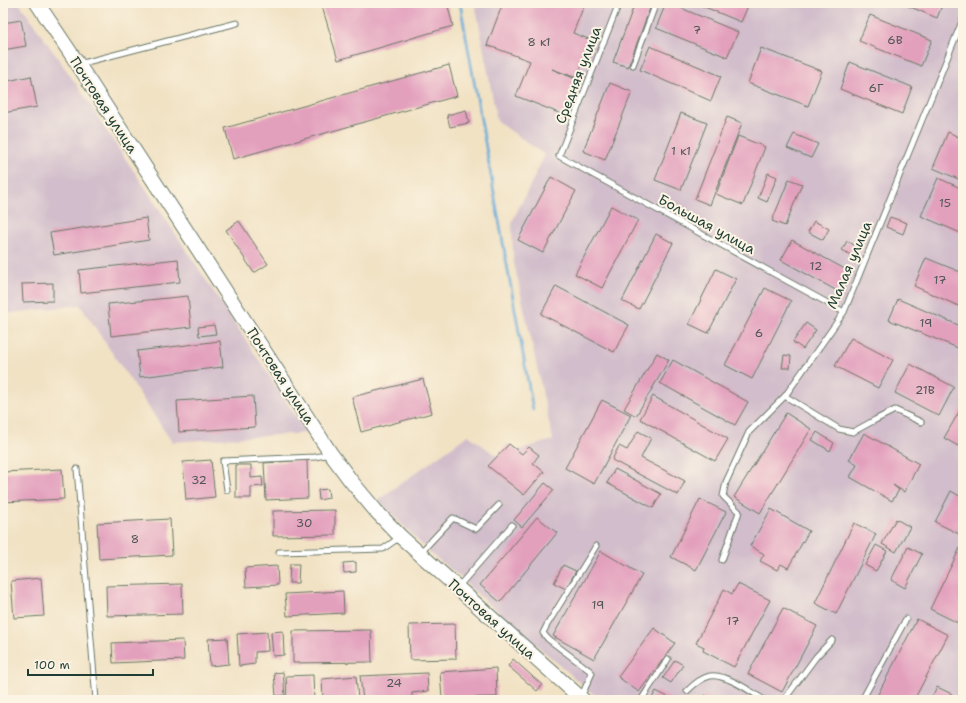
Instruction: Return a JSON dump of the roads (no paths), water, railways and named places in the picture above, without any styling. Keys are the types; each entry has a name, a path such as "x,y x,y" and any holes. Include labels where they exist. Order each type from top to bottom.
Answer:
{"street":[{"name":"Почтовая улица","path":"37,3 331,454 351,481 376,511 401,537 582,699"}],"lane":[{"path":"633,65 656,3"},
{"name":"Средняя улица","path":"560,156 617,4"},
{"name":"Малая улица","path":"722,560 739,512 723,496 726,482 749,432 786,396 844,312 963,19"},
{"path":"78,64 237,23"},
{"name":"Большая улица","path":"560,156 844,312"},
{"path":"786,396 839,429 853,432 895,410 921,422"},
{"path":"227,490 223,461 315,457 331,454"},
{"path":"77,469 96,700"},
{"path":"420,554 453,518 476,529 499,505"},
{"path":"458,588 512,525"},
{"path":"279,552 383,549 401,537"},
{"path":"582,699 592,673 548,639 543,633 596,546"},
{"path":"862,700 906,619"},
{"path":"784,700 816,657 832,640"},
{"path":"641,700 668,659"},
{"path":"687,691 697,681 712,676 725,678 747,689 764,700"}],"waterway":[{"path":"460,3 533,410"}]}
